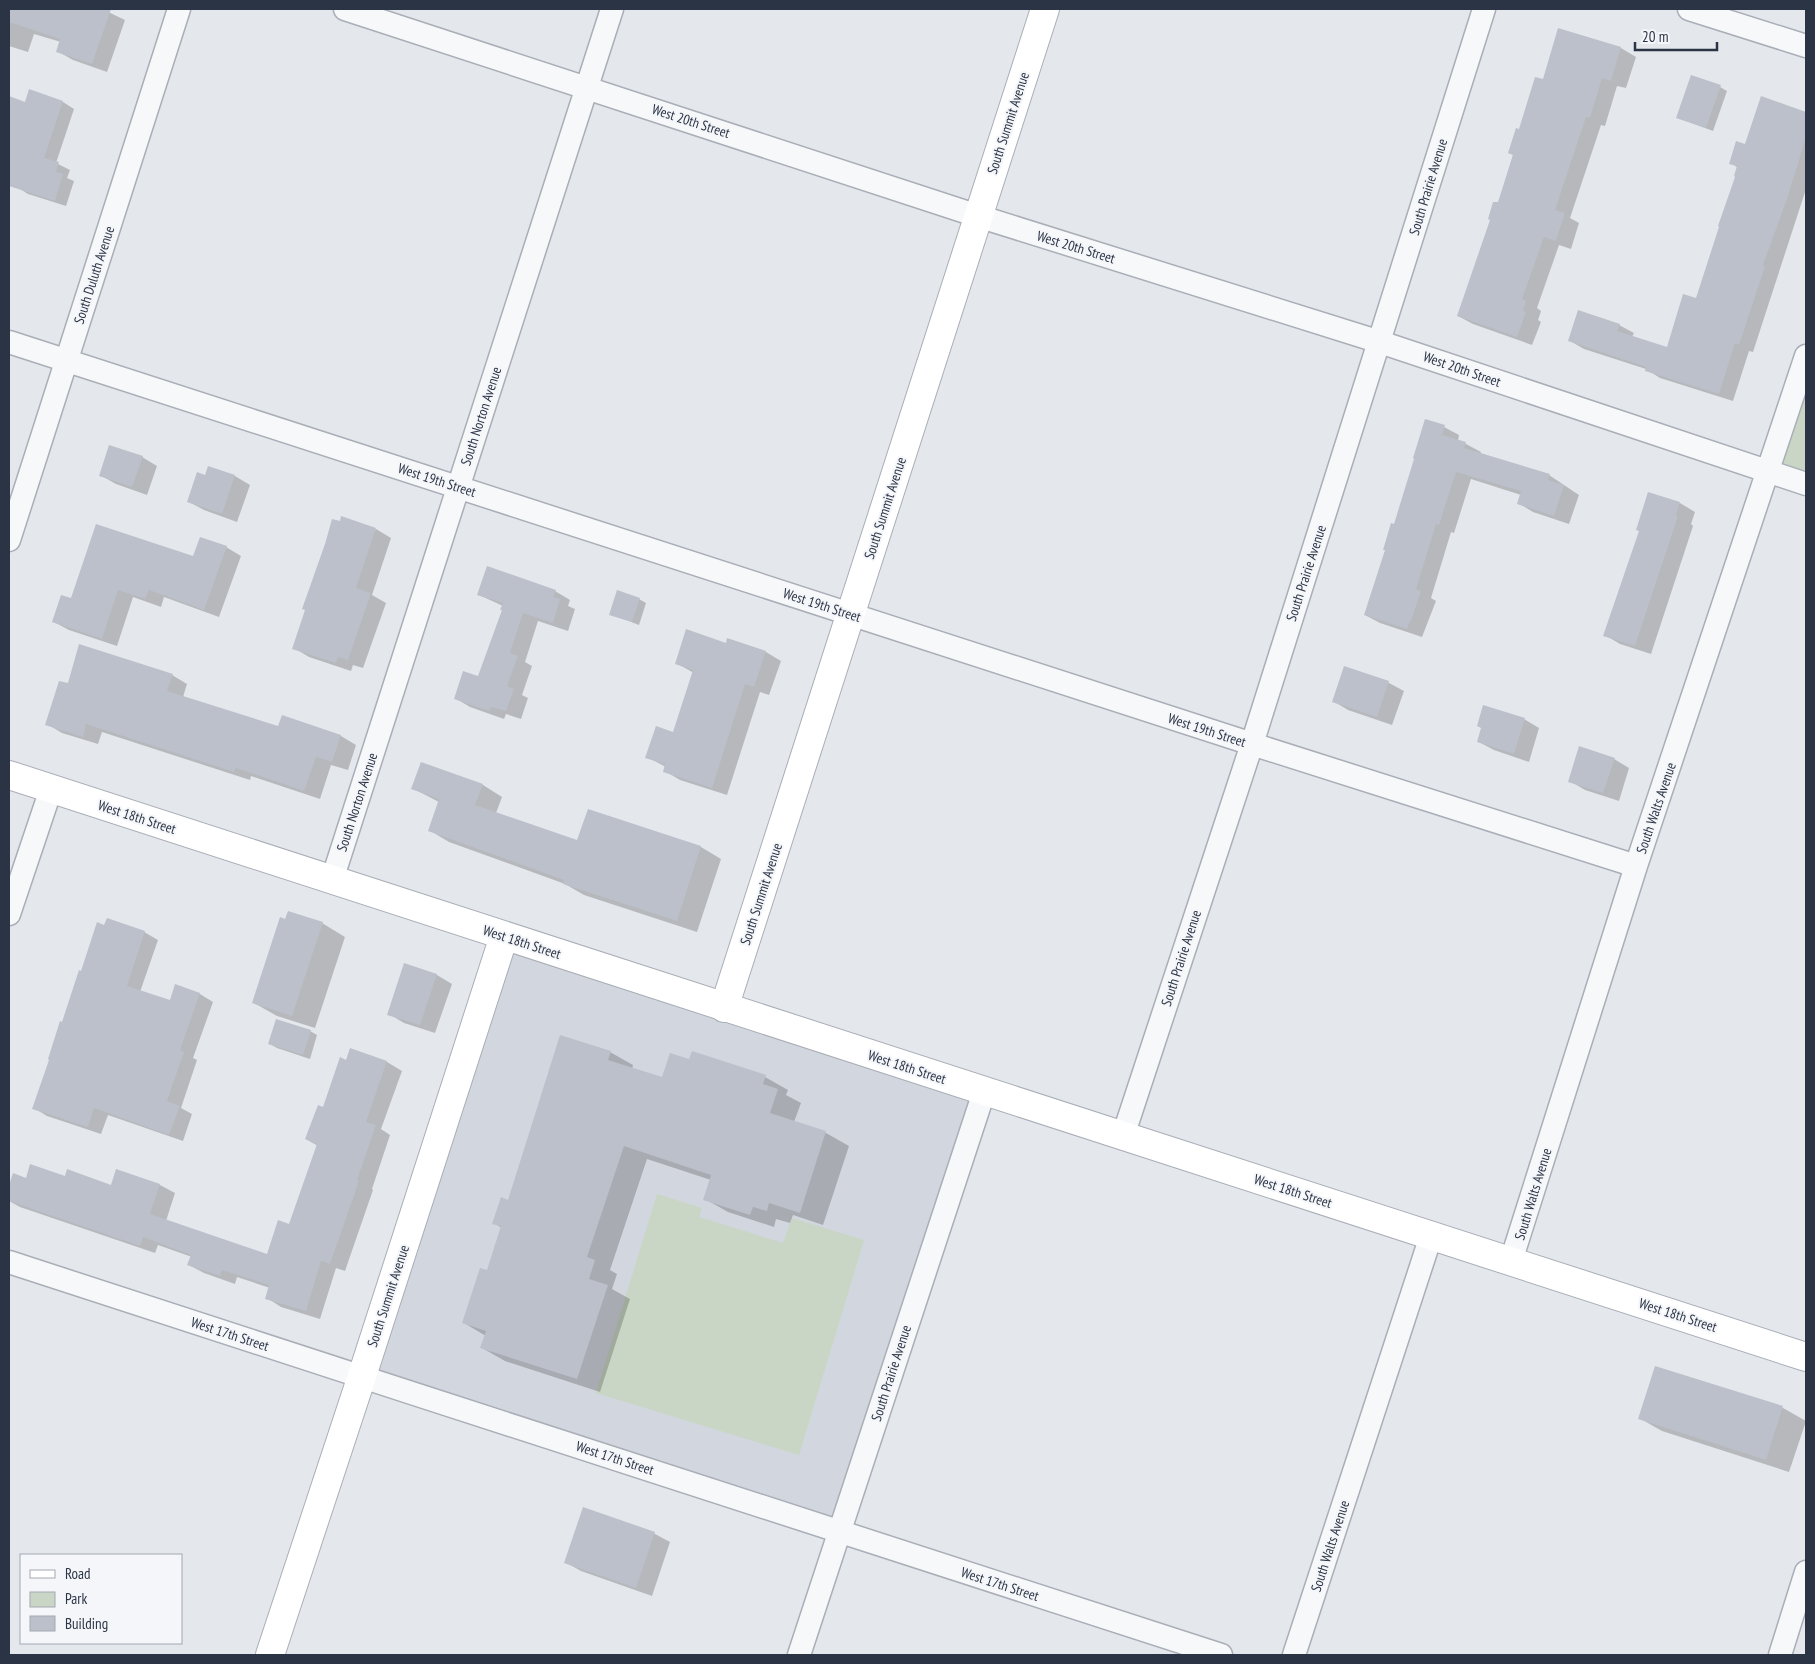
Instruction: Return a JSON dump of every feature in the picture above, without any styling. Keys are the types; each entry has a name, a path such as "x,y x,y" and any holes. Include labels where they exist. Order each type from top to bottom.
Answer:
{"street":[{"name":"South Duluth Avenue","path":"9,540 179,9"},
{"name":"West 20th Street","path":"345,9 978,216 1380,342 1806,484"},
{"name":"South Norton Avenue","path":"332,880 612,9"},
{"name":"South Summit Avenue","path":"724,1008 1045,9"},
{"name":"South Prairie Avenue","path":"1123,1136 1252,744 1484,9"},
{"path":"1689,9 1806,46"},
{"name":"West 19th Street","path":"9,342 851,615 1636,866"},
{"name":"South Walts Avenue","path":"1511,1261 1636,866 1806,356"},
{"name":"West 18th Street","path":"9,775 1806,1357"},
{"path":"9,914 51,789"},
{"name":"South Summit Avenue","path":"270,1655 504,936"},
{"name":"South Prairie Avenue","path":"799,1655 984,1092"},
{"name":"South Walts Avenue","path":"1294,1655 1431,1236"},
{"name":"West 17th Street","path":"9,1262 1221,1655"},
{"path":"1780,1655 1806,1572"}],"shaded area":[{"path":"504,936 984,1092 839,1533 362,1376"}],"green space":[{"path":"1806,356 1806,484 1769,472"},
{"path":"657,1194 702,1208 699,1217 783,1243 792,1218 864,1240 799,1455 596,1393"}],"building":[{"path":"9,9 111,9 92,64 56,52 60,39 9,22"},
{"path":"1558,28 1621,47 1611,81 1602,78 1590,118 1586,117 1555,210 1565,213 1556,241 1544,237 1522,299 1526,301 1523,311 1526,312 1517,337 1457,316 1490,220 1488,219 1493,202 1498,202 1513,155 1508,153 1516,128 1519,129 1535,77 1543,79"},
{"path":"1691,75 1721,85 1706,128 1676,118"},
{"path":"29,89 63,101 44,158 59,162 56,172 63,174 55,201 9,186 9,96 25,102"},
{"path":"1761,96 1806,112 1806,137 1787,199 1763,265 1765,266 1739,345 1735,343 1719,394 1645,371 1646,367 1568,341 1578,310 1620,324 1617,331 1667,347 1683,294 1696,298 1735,177 1737,166 1729,164 1736,141 1745,144"},
{"path":"1425,419 1445,425 1442,435 1466,442 1464,448 1550,474 1548,480 1564,485 1554,516 1517,504 1521,491 1456,472 1439,525 1436,524 1416,589 1421,591 1407,629 1364,615 1385,550 1383,550 1391,523 1394,524"},
{"path":"109,445 143,456 132,487 99,476"},
{"path":"208,466 235,475 222,514 187,502 197,472 205,475"},
{"path":"1648,492 1680,502 1676,515 1678,516 1635,646 1603,636 1639,531 1636,530"},
{"path":"341,516 376,528 356,588 371,593 348,660 338,657 336,663 292,649 305,610 302,609 332,519 340,521"},
{"path":"96,524 193,556 200,537 227,546 204,610 149,590 145,599 118,590 102,639 52,622 61,595 71,598"},
{"path":"487,566 556,590 553,597 560,599 553,623 523,613 510,653 518,656 507,686 514,689 506,711 491,707 489,711 454,699 463,671 478,676 502,610 500,610 503,603 477,595"},
{"path":"617,590 640,598 632,622 609,615"},
{"path":"686,629 726,643 727,638 766,651 754,687 745,684 712,788 663,772 665,764 645,758 656,726 673,732 693,670 675,664"},
{"path":"79,644 173,674 167,691 278,726 282,715 341,735 332,762 316,757 304,791 236,768 234,772 86,724 83,737 45,725 59,681 68,683"},
{"path":"1344,666 1389,681 1377,717 1332,702"},
{"path":"1483,705 1525,718 1514,754 1477,742 1481,728 1477,726"},
{"path":"1579,746 1615,758 1603,793 1568,782"},
{"path":"421,762 483,784 475,805 577,840 588,809 701,846 677,921 563,884 564,880 428,831 439,799 411,789"},
{"path":"288,911 323,922 292,1016 252,1003 280,917 285,919"},
{"path":"107,918 145,931 127,986 170,1000 175,984 200,993 180,1050 184,1052 167,1101 180,1106 169,1135 94,1108 88,1127 32,1109 60,1021 62,1022 97,922 104,925"},
{"path":"404,963 437,974 420,1025 387,1015"},
{"path":"276,1019 311,1030 303,1055 268,1044"},
{"path":"560,1035 611,1051 608,1060 662,1077 670,1053 689,1059 692,1051 766,1075 763,1084 778,1089 770,1113 826,1131 800,1213 769,1203 767,1211 753,1207 750,1215 703,1200 711,1175 624,1146 587,1257 595,1260 589,1279 608,1285 577,1379 480,1348 486,1331 462,1323 480,1268 487,1270 501,1226 492,1224 501,1197 508,1200"},
{"path":"350,1048 387,1061 366,1122 376,1125 357,1180 359,1181 330,1264 321,1261 306,1311 265,1299 269,1285 222,1270 220,1276 187,1265 191,1255 143,1237 140,1246 9,1201 9,1185 13,1173 26,1178 30,1164 65,1176 67,1169 111,1185 116,1169 160,1184 150,1214 267,1254 278,1220 289,1224 317,1144 305,1139 318,1105 323,1107 340,1057 346,1060"},
{"path":"1655,1366 1783,1406 1766,1460 1638,1419"},
{"path":"583,1507 655,1532 636,1588 564,1563"}]}
